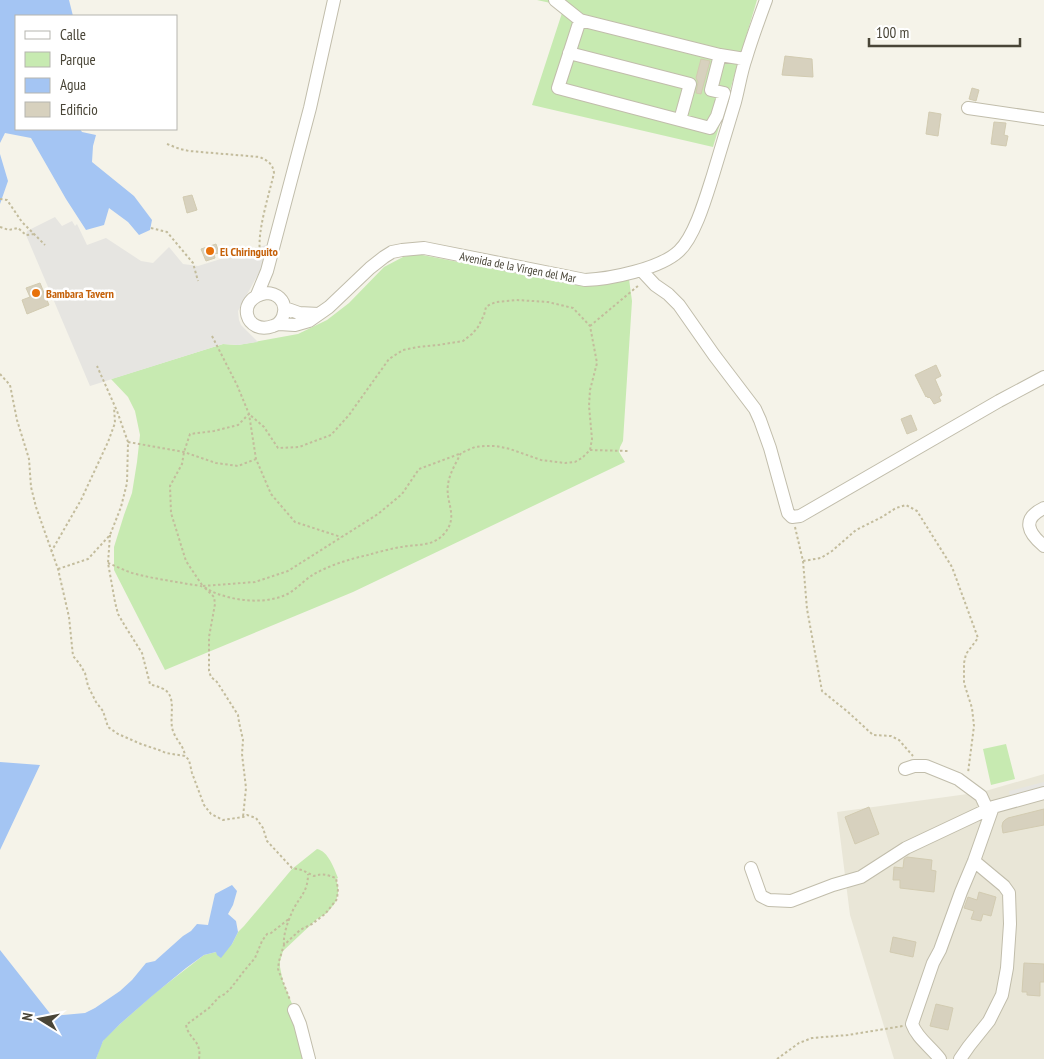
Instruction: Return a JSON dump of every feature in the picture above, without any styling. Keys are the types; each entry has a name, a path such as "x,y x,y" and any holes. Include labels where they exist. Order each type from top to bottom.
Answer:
{"street":[{"path":"257,295 310,108 334,0"},
{"path":"555,0 580,20 720,55 746,59"},
{"name":"Avenida de la Virgen del Mar","path":"279,324 295,325 309,321 329,307 370,268 392,252 402,250 424,248 585,280 596,280 641,270 663,262 678,252 696,222 706,196 746,59 766,0"},
{"path":"580,20 558,88 710,128 717,116 724,93 711,90 720,55"},
{"path":"569,54 690,84 680,120"},
{"path":"968,108 1044,119"},
{"path":"264,265 270,285 282,301 285,308 284,316 279,324 266,328 260,328 251,322 247,313 251,299 266,293 273,293 278,296"},
{"path":"641,270 655,285 679,305 755,409 770,448 788,513 792,517 800,516 998,401 1044,377"},
{"path":"285,308 300,313 319,314"},
{"path":"1044,508 1038,511 1029,524 1030,532 1044,546"},
{"path":"905,769 914,766 926,766 958,779 981,796 990,808"},
{"path":"751,868 761,896 769,900 791,901 860,877 906,848 990,808 1044,793"},
{"path":"940,1059 922,1040 912,1024 933,963 940,950 974,862 990,808"},
{"path":"960,1059 968,1046 989,1021 1002,995 1007,968 1010,924 1009,893 1004,886 974,862"},
{"path":"294,1010 300,1024 309,1059"}],"path":[{"path":"167,144 189,151 260,157 270,164 274,174 259,244 264,265"},
{"path":"0,200 7,200 15,214 45,245"},
{"path":"0,227 9,230 18,228 26,235 35,234"},
{"path":"151,228 167,232 193,263 198,281"},
{"path":"590,326 639,285"},
{"path":"108,562 138,575 203,586 255,582 288,571 378,514 402,494 419,469 475,447 496,446 510,448 541,460 565,463 575,462 590,450 592,439 589,406 590,390 597,363 593,336 590,326 573,308 548,302 516,300 496,302 486,307 478,327 463,341 404,350 389,359 349,415 332,435 299,447 278,448 264,427 248,414"},
{"path":"212,336 237,385 248,414 256,459 271,494 295,522 341,537"},
{"path":"97,366 128,442 127,483 121,507 110,535 108,562 115,602 118,614 142,653 150,684 163,688 168,692 171,699 172,731 185,751 185,756"},
{"path":"0,374 10,385 17,420 29,459 31,487 36,507 58,569 69,617 73,656 79,663 88,686 103,711 108,727 118,734 141,744 166,753 185,756 189,760 204,805 211,814 223,820 247,815 256,818 263,828 267,841 292,868 302,870 314,876 326,874 336,878 337,899 325,914 300,930 284,945"},
{"path":"51,552 81,500 108,442 115,423 114,405"},
{"path":"242,817 246,788 242,754 243,740 238,716 208,671 209,637 215,604 214,597 203,586 186,561 171,513 170,486 182,464 190,434 238,425 248,414"},
{"path":"128,442 184,452 216,463 238,466 256,459"},
{"path":"590,450 628,451"},
{"path":"203,586 213,592 242,600 266,600 290,593 313,575 330,567 365,555 402,546 428,544 436,540 444,535 452,518 447,494 448,483 461,453"},
{"path":"803,561 821,558 856,530 896,508 906,505 917,511 952,566 978,638 966,654 964,663 964,683 972,708 974,726 967,786"},
{"path":"792,517 803,561 807,610 822,691 872,735 890,736 898,740 926,766"},
{"path":"58,569 88,559 110,535"},
{"path":"294,1010 278,969 284,945 284,936 293,910 307,888 308,874"},
{"path":"199,1059 199,1047 193,1036 187,1031 186,1025 232,988 255,958 267,934 274,931 290,918"},
{"path":"777,1059 798,1043 812,1038 895,1028 912,1024"}],"shaded area":[{"path":"55,217 62,226 72,221 75,226 77,224 87,245 106,238 141,261 153,263 169,247 183,264 198,266 266,245 262,267 238,311 241,325 258,342 238,345 223,344 90,386 26,235 27,231"},
{"path":"1044,774 1044,1059 894,1059 850,915 837,812 982,792"},
{"path":"1044,782 1044,788 1010,797 1009,791"}],"green space":[{"path":"537,0 757,0 713,147 532,105 562,13 555,4"},
{"path":"417,254 571,284 592,286 629,279 632,301 623,441 619,452 625,462 353,592 165,670 114,570 114,547 132,493 140,435 135,411 128,397 111,379 223,344 238,345 298,334 327,320 349,303 384,267 403,257"},
{"path":"1006,744 1015,779 991,785 983,749"},
{"path":"317,849 327,856 332,865 338,878 336,879 338,894 335,903 327,913 317,919 283,951 280,961 283,982 295,1011 309,1059 96,1059 104,1039 155,993 204,955 216,952 232,944 238,932 292,869"}],"water":[{"path":"0,0 69,0 73,15 15,15 15,130 81,130 96,135 92,162 134,196 152,220 150,230 139,235 128,222 109,208 104,225 86,230 31,138 5,133 0,143"},
{"path":"0,154 8,181 0,204"},
{"path":"0,762 40,765 0,850"},
{"path":"232,885 237,891 228,914 236,921 238,932 232,944 221,958 216,952 204,955 152,996 103,1041 96,1059 0,1059 0,950 52,1016 85,1013 120,991 146,963 155,961 197,924 208,925 215,894"}],"building":[{"path":"785,56 812,59 813,77 782,75"},
{"path":"701,59 710,61 701,94 696,93 698,82 696,78"},
{"path":"972,88 979,90 976,101 969,99"},
{"path":"929,112 941,114 938,136 926,134"},
{"path":"994,122 1006,123 1004,135 1008,136 1006,146 991,144"},
{"path":"192,195 197,210 187,213 183,197"},
{"name":"El Chiringuito","path":"216,244 219,253 214,254 215,258 206,261 201,249"},
{"name":"Bambara Tavern","path":"40,283 49,305 27,314 22,300 30,297 26,288"},
{"path":"936,365 941,376 935,379 942,395 939,397 941,401 934,404 929,397 926,397 915,375"},
{"path":"911,415 917,430 907,434 901,419"},
{"path":"869,807 879,834 855,844 845,817"},
{"path":"1044,809 1044,825 1003,833 1003,822 1008,818"},
{"path":"907,857 932,860 931,870 936,871 934,892 900,888 900,880 893,880 894,867 903,868 904,859"},
{"path":"979,892 996,897 991,916 983,914 981,921 971,919 974,911 964,908 968,897 977,900"},
{"path":"893,937 916,942 913,957 890,952"},
{"path":"1024,963 1044,964 1044,982 1040,982 1040,996 1027,995 1027,992 1022,992"},
{"path":"936,1004 953,1008 948,1030 930,1026"}],"place":[{"name":"El Chiringuito","path":"210,251"},
{"name":"Bambara Tavern","path":"36,293"}]}
